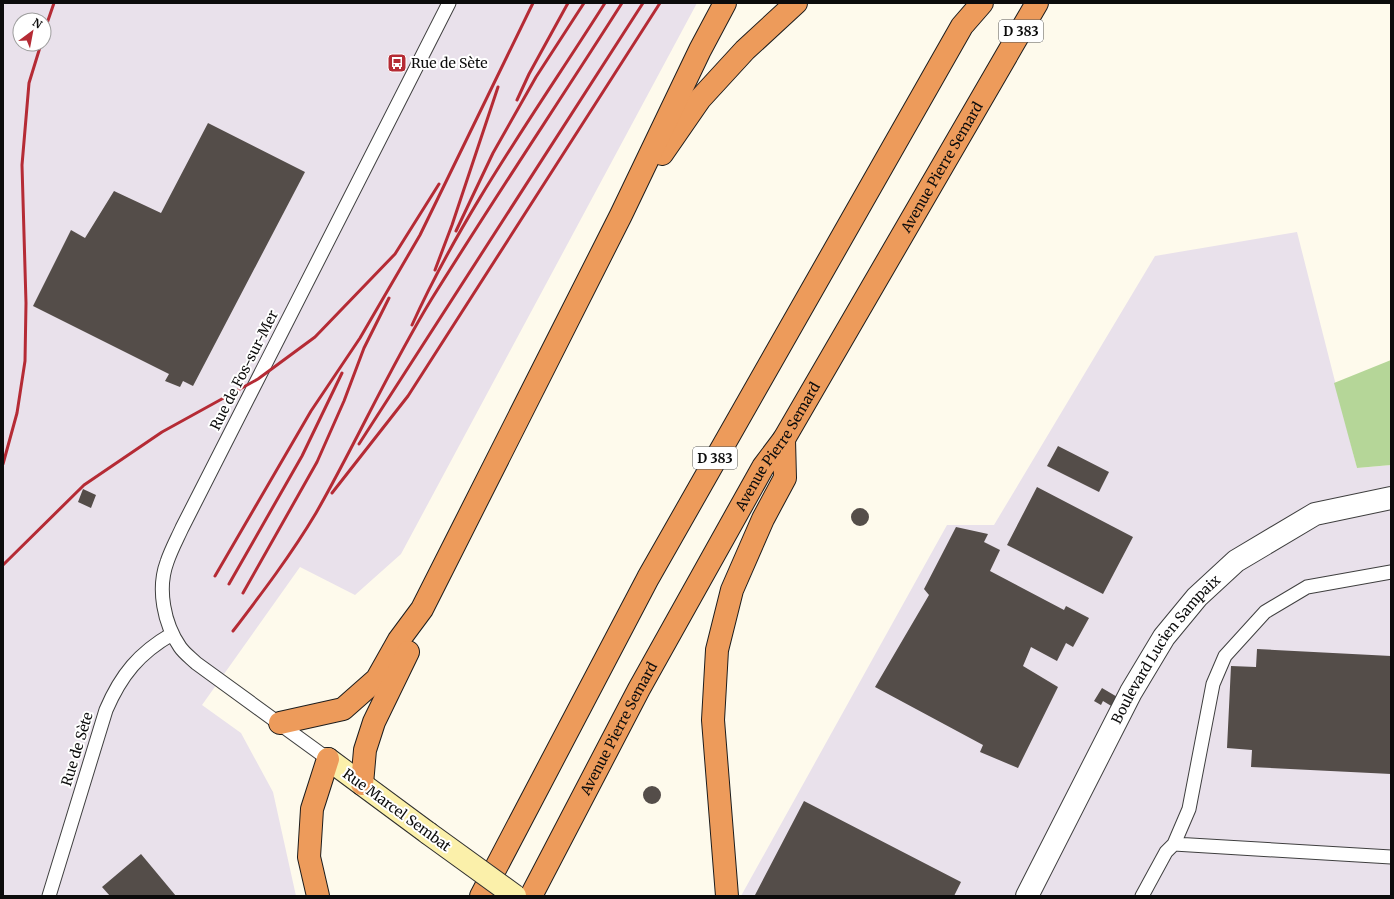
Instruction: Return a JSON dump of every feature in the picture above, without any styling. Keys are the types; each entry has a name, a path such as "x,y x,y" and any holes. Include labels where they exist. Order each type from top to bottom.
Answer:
{"highway":[{"path":"280,723 343,709 377,680 399,640 422,609 621,215 700,50 725,3"},
{"path":"621,215 700,98 745,50 796,3"},
{"name":"D 383","path":"481,896 648,578 962,26 973,3"},
{"path":"962,26 982,3"},
{"name":"Avenue Pierre Semard","path":"531,896 639,689 763,467 784,439 1037,3"},
{"path":"727,896 713,720 717,650 732,590 763,519 785,478 784,439"},
{"path":"362,784 365,750 374,722 411,647 422,609"},
{"path":"318,896 309,857 312,809 328,759"}],"main road":[{"name":"Rue Marcel Sembat","path":"328,759 515,896"}],"street":[{"name":"Boulevard Lucien Sampaix","path":"1027,896 1131,692 1164,638 1197,596 1236,561 1315,514 1391,498"}],"lane":[{"name":"Rue de Fos-sur-Mer","path":"280,723 196,663 181,649 172,634 166,617 163,577 167,562 182,528 449,3"},
{"path":"1142,896 1166,852 1174,844 1189,809 1213,684 1225,656 1265,612 1307,587 1391,572"},
{"name":"Rue de Sète","path":"49,896 106,710 114,691 139,658 153,645 172,634"},
{"name":"Rue Marcel Sembat","path":"280,723 328,759"},
{"path":"1174,844 1391,857"}],"shaded area":[{"path":"5,3 697,3 401,554 355,595 300,567 202,705 241,733 273,792 296,896 3,896 3,8"},
{"path":"1297,232 1357,468 1391,465 1391,896 741,896 947,525 994,525 1155,256"}],"green space":[{"path":"1391,360 1391,465 1357,468 1334,383"}],"building":[{"path":"208,123 305,172 193,386 183,381 180,387 165,381 169,374 33,306 71,230 85,238 114,191 161,213"},
{"path":"1058,446 1109,472 1099,492 1047,466"},
{"path":"1037,487 1133,537 1103,594 1007,545"},
{"path":"83,489 96,495 91,508 78,502"},
{"path":"856,508 864,508 869,513 867,524 864,526 856,526 851,521 851,513"},
{"path":"956,527 988,534 984,542 1000,550 990,571 1064,610 1066,606 1089,618 1073,647 1066,643 1057,661 1031,647 1023,666 1058,687 1018,768 980,752 983,745 875,687 929,595 924,589"},
{"path":"1257,649 1391,656 1391,774 1251,767 1252,750 1227,748 1231,666 1256,667"},
{"path":"1102,688 1119,698 1113,707 1103,701 1101,705 1094,701"},
{"path":"652,786 656,787 660,791 660,799 656,803 652,804 648,803 644,799 643,795 644,791 648,787"},
{"path":"804,801 961,882 954,896 755,895"},
{"path":"141,854 176,896 110,896 102,887"}],"railway":[{"path":"51,12 54,3"},
{"path":"215,576 311,411 360,338 420,235 533,3"},
{"path":"517,100 529,74 568,3"},
{"path":"456,231 493,153 536,77 584,3"},
{"path":"412,325 432,283 478,201 605,3"},
{"path":"233,631 297,544 331,487 401,353 431,300 622,3"},
{"path":"359,444 643,3"},
{"path":"332,493 408,396 660,3"},
{"path":"3,464 17,413 25,361 26,303 22,165 29,83 39,52"},
{"path":"435,270 452,225 498,87"},
{"path":"3,565 84,485 162,432 258,379 315,337 395,254 439,184"},
{"path":"243,593 317,462 344,401 364,348 389,298"},
{"path":"229,584 302,456 342,373"}],"place":[{"name":"Rue de Sète","path":"397,63"}]}
